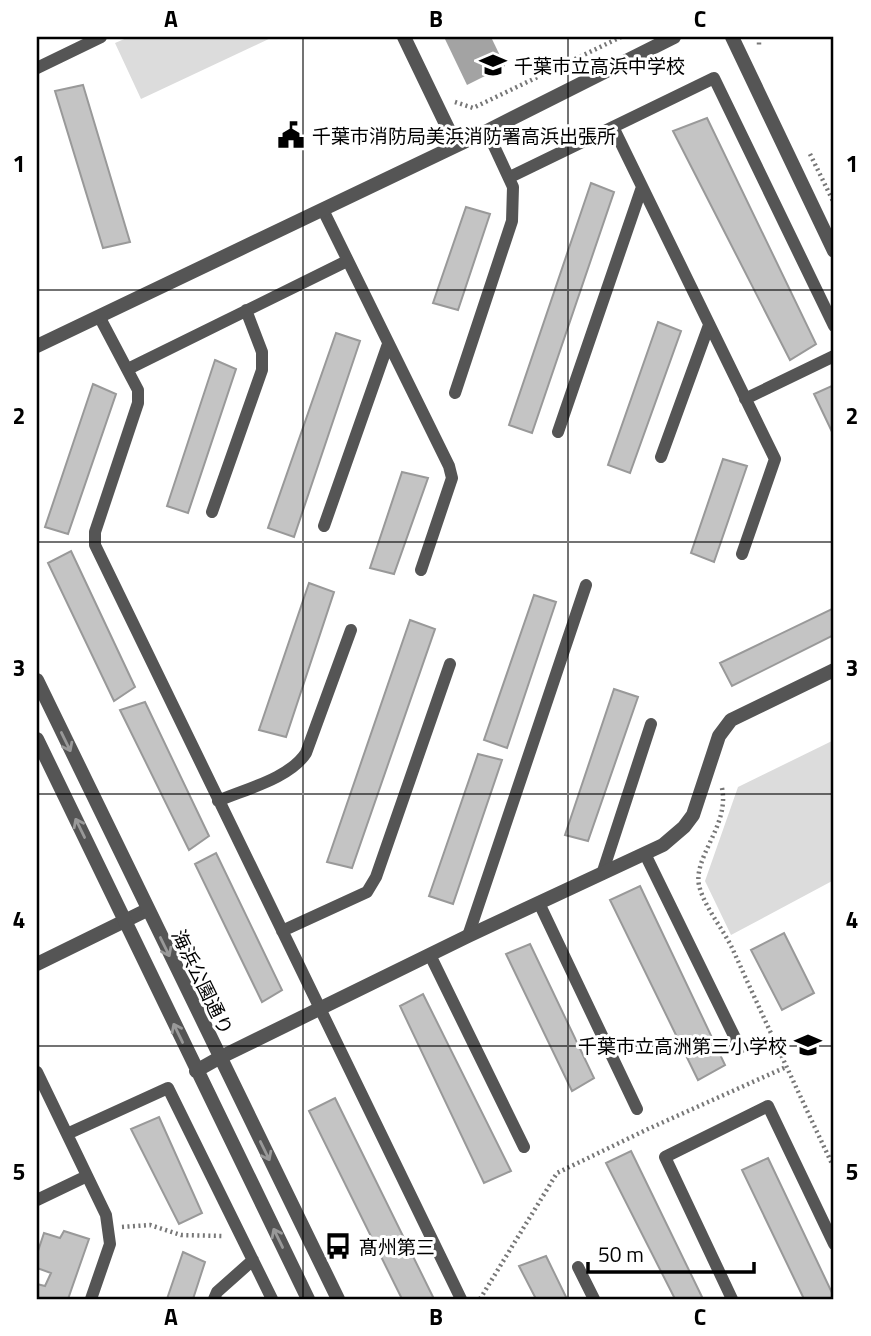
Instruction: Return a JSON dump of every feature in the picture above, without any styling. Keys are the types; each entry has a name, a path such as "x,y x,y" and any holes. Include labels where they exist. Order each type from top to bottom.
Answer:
{"street":[{"path":"404,37 456,145"},
{"path":"37,346 487,131 674,37"},
{"path":"732,37 834,251"},
{"path":"196,1071 468,936 663,845 693,815 719,736 731,720 834,670"},
{"name":"海浜公園通り","path":"37,680 338,1299"},
{"path":"37,740 308,1299"},
{"path":"37,964 147,910"}],"lane":[{"path":"37,68 101,37"},
{"path":"510,177 614,129 714,78 834,326"},
{"path":"614,129 775,459 742,554"},
{"path":"455,393 512,221 513,187 487,131"},
{"path":"558,432 642,187"},
{"path":"323,210 449,466 452,478 421,570"},
{"path":"128,369 347,261"},
{"path":"212,512 262,369 262,352 246,310"},
{"path":"100,317 138,390 138,403 95,532 95,545 461,1299"},
{"path":"661,457 709,325"},
{"path":"324,526 388,344"},
{"path":"746,399 834,356"},
{"path":"468,936 586,586"},
{"path":"218,801 289,771 299,763 306,753 351,630"},
{"path":"282,931 367,892 376,877 450,664"},
{"path":"602,874 652,724"},
{"path":"645,853 740,1048"},
{"path":"539,903 637,1109"},
{"path":"430,955 524,1147"},
{"path":"37,1074 106,1215 110,1244 91,1299"},
{"path":"67,1134 168,1088 272,1299"},
{"path":"732,1299 665,1157 768,1107 834,1244"},
{"path":"37,1200 87,1176"},
{"path":"214,1299 217,1292 253,1260"},
{"path":"578,1267 594,1299"}],"path":[{"path":"448,95 465,107 473,108 621,37"},
{"path":"720,783 722,818 702,865 699,875 700,888 725,933 834,1168"},
{"path":"480,1299 557,1173 786,1067"},
{"path":"109,1228 150,1225 181,1235 242,1237"}],"shaded area":[{"path":"129,37 273,37 141,99 115,43"},
{"path":"444,37 491,37 505,66 467,85"},
{"path":"834,740 834,880 731,935 705,881 738,787"}],"building":[{"path":"83,85 130,242 103,248 55,91"},
{"path":"707,118 816,344 790,360 673,131"},
{"path":"591,183 614,192 532,433 509,425"},
{"path":"466,207 490,214 458,310 433,303"},
{"path":"658,322 681,331 630,473 608,465"},
{"path":"336,333 360,341 294,537 268,528"},
{"path":"215,360 236,369 188,513 167,506"},
{"path":"93,384 116,394 68,534 45,527"},
{"path":"834,385 834,436 814,394"},
{"path":"723,459 747,466 714,562 691,553"},
{"path":"402,472 428,478 394,574 370,568"},
{"path":"71,551 135,687 114,701 48,563"},
{"path":"309,583 334,592 286,737 259,730"},
{"path":"534,595 556,602 507,748 484,740"},
{"path":"834,608 834,635 732,686 720,663"},
{"path":"410,620 435,629 352,868 327,862"},
{"path":"614,689 638,697 588,841 565,835"},
{"path":"145,702 209,836 189,850 120,710"},
{"path":"478,754 502,760 453,904 429,896"},
{"path":"216,853 282,990 262,1002 195,864"},
{"path":"640,886 725,1065 698,1080 610,900"},
{"path":"784,933 814,993 782,1010 751,950"},
{"path":"530,944 594,1078 572,1091 506,954"},
{"path":"423,994 511,1171 484,1183 400,1006"},
{"path":"335,1098 434,1299 402,1299 309,1111"},
{"path":"159,1117 202,1213 179,1224 131,1129"},
{"path":"631,1151 703,1299 675,1299 606,1163"},
{"path":"768,1158 834,1299 804,1299 742,1170"},
{"path":"64,1231 89,1239 68,1299 37,1299 37,1284 45,1286 51,1273 37,1268 37,1254 44,1233 60,1238"},
{"path":"183,1252 205,1262 193,1299 167,1299"},
{"path":"546,1256 567,1299 536,1299 519,1266"}],"place":[{"name":"千葉市立高浜中学校","path":"493,65"},
{"name":"千葉市消防局美浜消防署高浜出張所","path":"291,135"},
{"name":"千葉市立高洲第三小学校","path":"808,1045"},
{"name":"髙州第三","path":"338,1246"}]}
